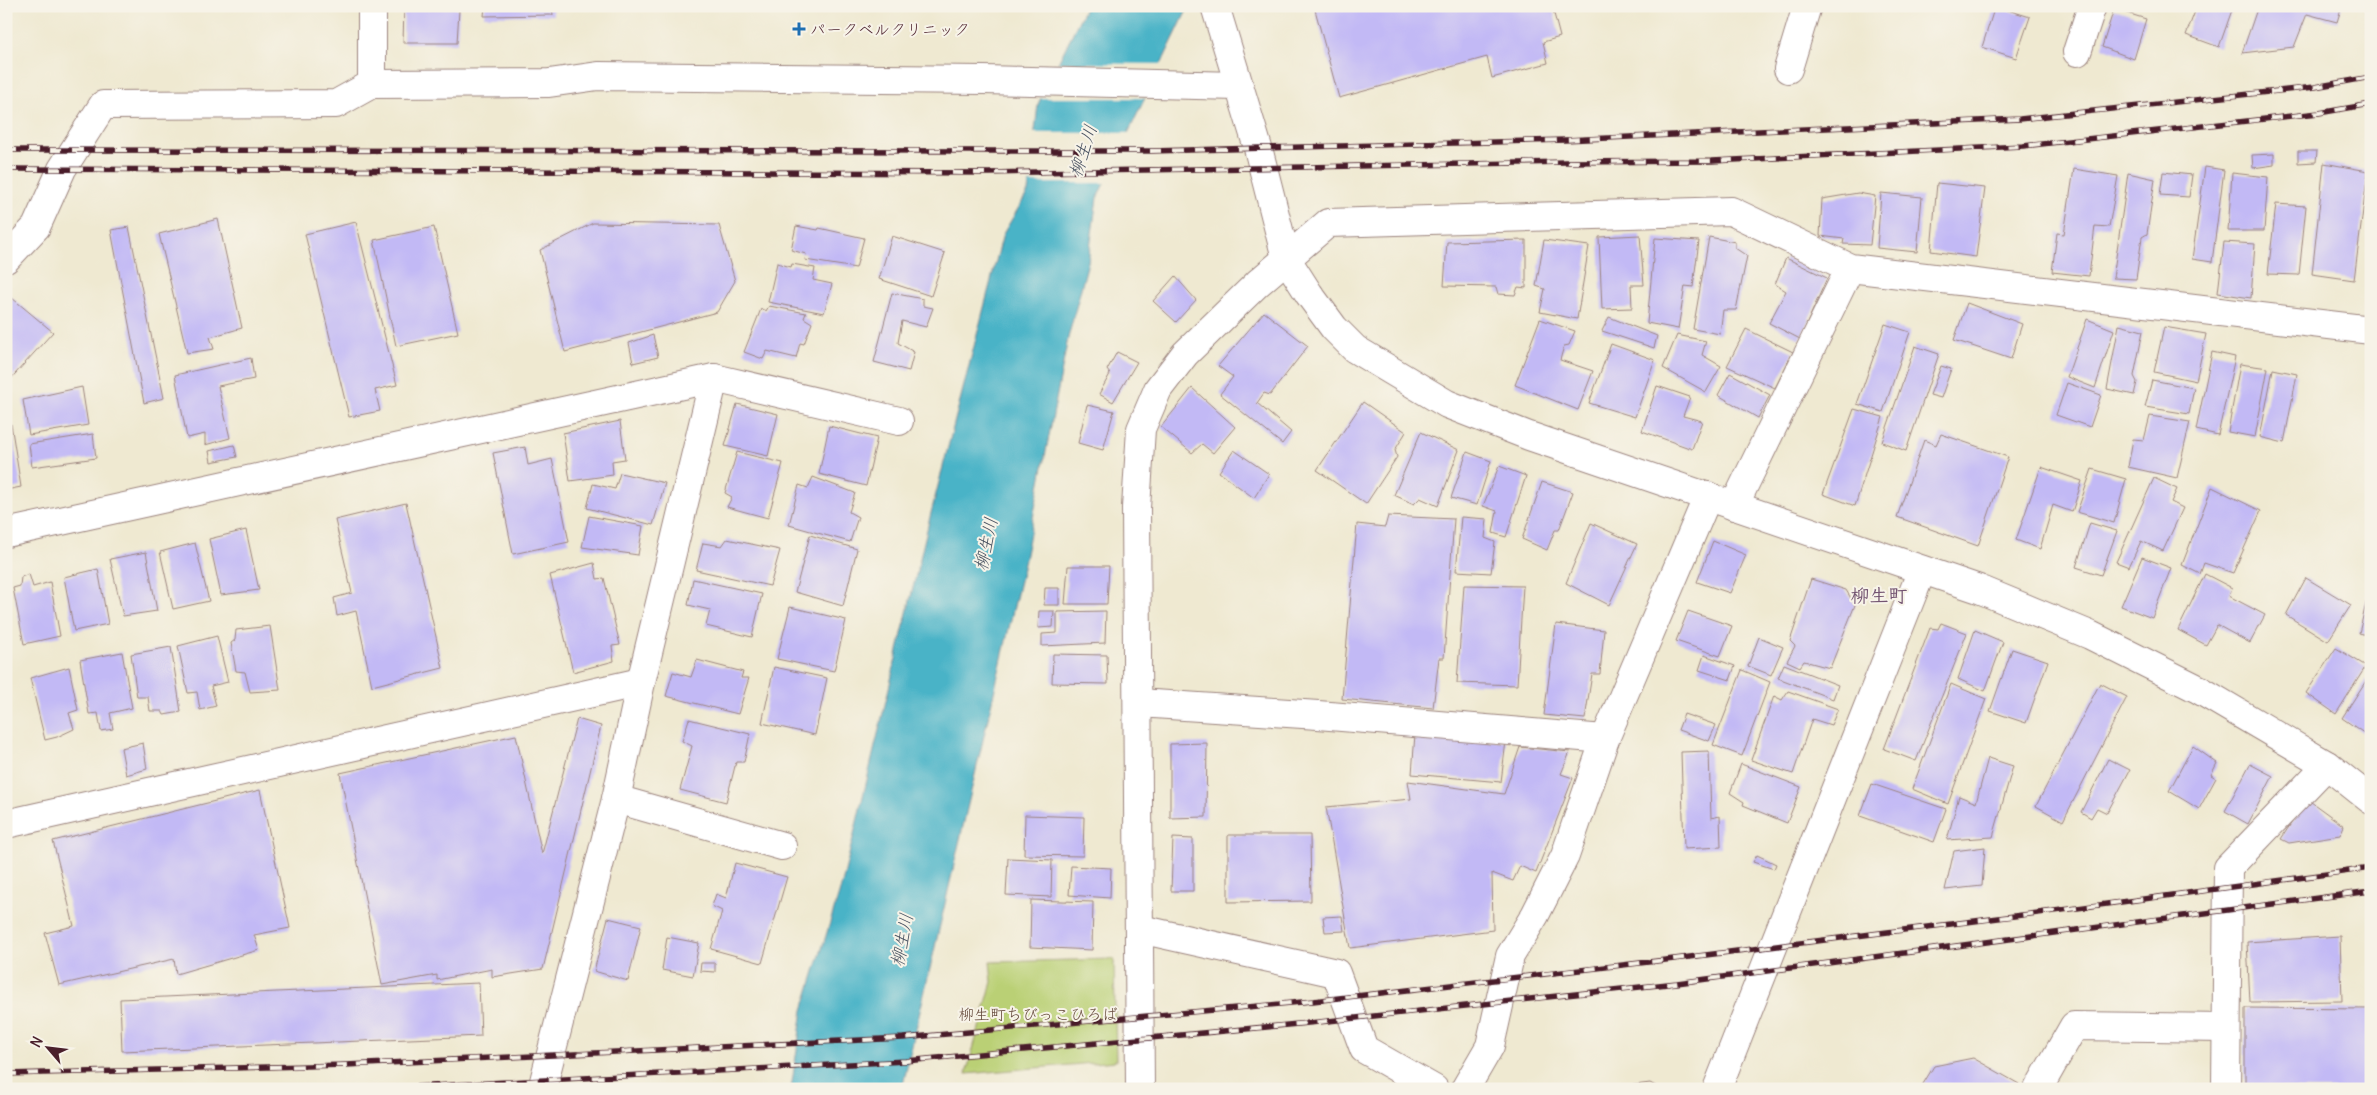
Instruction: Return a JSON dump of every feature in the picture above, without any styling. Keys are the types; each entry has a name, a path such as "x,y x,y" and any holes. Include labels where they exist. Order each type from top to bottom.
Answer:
{"street":[{"path":"372,6 372,84"},
{"path":"1215,6 1258,148 1286,258 1324,314 1355,349 1447,404 1529,436 1979,589 2090,635 2198,689 2327,765 2371,800"},
{"path":"1788,69 1807,6"},
{"path":"2078,52 2092,6"},
{"path":"6,258 36,227 62,169 103,105 336,104 372,84 549,83 598,76 1041,81 1238,86"},
{"path":"1140,1089 1139,703 1136,508 1141,428 1158,389 1185,354 1286,258 1328,223 1732,211 1850,268 2371,330"},
{"path":"1734,506 1850,268"},
{"path":"542,1089 616,798 641,682 714,378"},
{"path":"6,533 714,378 899,421"},
{"path":"1465,1089 1490,1046 1510,956 1535,916 1565,856 1605,739 1708,496"},
{"path":"1718,1089 1922,570"},
{"path":"6,824 641,682"},
{"path":"1139,703 1318,714 1605,739"},
{"path":"2226,1089 2228,868 2327,765"},
{"path":"616,798 782,846"},
{"path":"1140,929 1336,973 1364,1049 1434,1089"},
{"path":"2038,1089 2074,1026 2226,1028"}],"green space":[{"name":"柳生町ちびっこひろば","path":"1114,959 1116,1061 966,1074 992,982 990,962"}],"water":[{"name":"柳生川","path":"1086,6 1189,6 1097,198 1088,262 1068,338 1025,559 902,1089 791,1089 803,1010 842,884 930,517 1003,234 1028,192 1038,104"}],"pier":[{"path":"1055,63 1163,64 1147,98 1038,98"},
{"path":"1032,133 1130,133 1107,183 1027,183"}],"building":[{"path":"404,6 451,6 459,10 457,43 403,43"},
{"path":"485,6 552,6 553,15 484,16"},
{"path":"1314,6 1552,6 1560,37 1543,42 1548,63 1492,78 1487,57 1339,98"},
{"path":"1995,6 2030,17 2016,58 1982,47"},
{"path":"2197,6 2222,6 2232,10 2219,47 2186,35"},
{"path":"2258,6 2342,6 2337,22 2307,14 2294,47 2242,53"},
{"path":"2114,9 2146,19 2134,59 2102,47"},
{"path":"2298,151 2317,151 2316,162 2298,163"},
{"path":"2274,154 2274,165 2253,168 2252,155"},
{"path":"2324,163 2368,171 2354,280 2312,274"},
{"path":"2205,167 2224,170 2212,262 2192,259"},
{"path":"2074,169 2118,176 2109,227 2095,226 2089,276 2052,272 2057,233 2064,234"},
{"path":"2163,172 2192,175 2189,197 2160,195"},
{"path":"2128,173 2155,179 2147,234 2142,237 2136,279 2113,278"},
{"path":"2232,173 2268,177 2264,231 2228,231"},
{"path":"1937,183 1985,188 1976,257 1931,251"},
{"path":"1858,193 1875,196 1870,245 1843,244 1844,239 1820,236 1822,199"},
{"path":"1881,193 1922,197 1917,252 1877,248"},
{"path":"2276,204 2306,206 2299,275 2268,274"},
{"path":"218,219 242,328 210,337 214,349 187,353 159,234"},
{"path":"356,222 397,385 375,390 380,411 349,417 305,234"},
{"path":"593,223 719,225 735,281 717,312 565,352 540,250"},
{"path":"796,226 818,230 819,228 864,238 856,268 805,260 806,254 791,250"},
{"path":"129,227 164,398 144,403 111,230"},
{"path":"434,227 458,333 396,346 374,240"},
{"path":"1640,235 1644,285 1631,285 1632,308 1602,309 1599,237"},
{"path":"892,236 945,253 931,296 879,279"},
{"path":"1709,237 1735,242 1735,248 1747,256 1736,310 1723,310 1720,334 1693,329"},
{"path":"1655,238 1699,241 1693,287 1685,286 1678,329 1647,323"},
{"path":"1526,240 1526,288 1518,287 1515,295 1498,294 1496,287 1444,286 1447,242"},
{"path":"1544,240 1589,246 1577,319 1540,312 1545,289 1536,286"},
{"path":"2224,242 2255,244 2251,298 2218,293"},
{"path":"1786,258 1827,278 1800,339 1769,323 1786,291 1775,284"},
{"path":"777,263 791,267 792,264 815,268 813,280 832,284 824,313 768,302"},
{"path":"1175,276 1196,300 1176,322 1153,301"},
{"path":"6,293 53,332 6,384"},
{"path":"892,293 923,299 923,306 933,308 926,327 902,321 898,343 914,352 909,371 874,362"},
{"path":"1967,303 2022,324 2011,359 1954,340"},
{"path":"769,306 806,313 804,318 812,323 804,344 800,343 796,358 767,351 763,359 744,352 761,309 766,311"},
{"path":"1264,312 1308,346 1270,395 1264,393 1257,403 1291,432 1282,444 1220,394 1233,377 1218,366"},
{"path":"1609,317 1657,336 1654,348 1602,331"},
{"path":"1540,319 1575,331 1569,345 1564,346 1560,360 1593,371 1578,410 1515,385"},
{"path":"2087,319 2114,330 2095,388 2067,377"},
{"path":"1885,324 1910,332 1883,412 1857,404"},
{"path":"2119,325 2143,331 2134,376 2137,382 2134,395 2107,389"},
{"path":"2164,327 2206,334 2196,381 2154,372"},
{"path":"1746,329 1793,352 1775,388 1727,366"},
{"path":"653,335 658,357 633,363 629,343"},
{"path":"1677,335 1706,341 1702,355 1721,366 1706,392 1663,368"},
{"path":"1611,344 1655,360 1635,417 1589,403"},
{"path":"1915,346 1939,354 1906,451 1882,442"},
{"path":"1117,352 1137,362 1113,402 1099,394 1110,374 1107,370"},
{"path":"2212,352 2235,357 2218,435 2196,430"},
{"path":"251,358 254,379 218,386 230,438 205,445 205,434 187,438 175,375"},
{"path":"2240,364 2268,368 2255,437 2228,432"},
{"path":"1941,366 1951,369 1941,398 1930,395"},
{"path":"2273,369 2297,374 2284,443 2260,437"},
{"path":"1730,373 1770,395 1758,418 1718,395"},
{"path":"2152,380 2194,388 2189,414 2145,407"},
{"path":"2067,383 2101,395 2090,427 2056,415"},
{"path":"1657,386 1690,397 1683,416 1702,421 1692,449 1642,431"},
{"path":"82,387 88,425 29,435 23,400"},
{"path":"1192,388 1235,427 1213,453 1202,444 1192,453 1161,427"},
{"path":"1363,402 1406,432 1395,450 1397,457 1366,504 1317,470"},
{"path":"737,404 778,414 768,456 725,446"},
{"path":"1087,405 1114,411 1103,450 1078,443"},
{"path":"1854,409 1883,417 1855,506 1823,494"},
{"path":"2150,416 2190,422 2177,478 2128,467 2133,439 2144,440"},
{"path":"620,421 625,459 612,461 613,475 570,481 563,433"},
{"path":"11,424 21,487 6,490 6,425"},
{"path":"829,426 877,438 866,486 819,474"},
{"path":"1421,432 1459,450 1438,506 1420,498 1414,504 1394,495"},
{"path":"93,434 96,458 32,467 29,444"},
{"path":"1941,434 2008,457 1978,546 1897,517 1924,440 1936,445"},
{"path":"234,445 237,457 211,462 209,451"},
{"path":"525,447 528,465 552,459 569,542 513,554 493,453"},
{"path":"1234,450 1269,474 1254,498 1219,472"},
{"path":"737,452 783,463 768,518 727,507 732,497 725,493"},
{"path":"1467,452 1491,461 1477,505 1451,498"},
{"path":"1499,466 1526,476 1506,537 1493,533 1497,511 1483,506"},
{"path":"2041,467 2082,481 2072,512 2053,505 2040,549 2016,540"},
{"path":"2092,469 2126,479 2114,523 2077,512"},
{"path":"620,473 665,483 653,525 587,508 593,484 615,489"},
{"path":"813,477 855,493 849,512 858,517 850,542 789,525 799,485 808,488"},
{"path":"2154,478 2177,489 2171,502 2183,508 2163,551 2141,541 2129,567 2116,562"},
{"path":"1542,482 1573,492 1559,530 1555,530 1547,550 1522,539"},
{"path":"2212,487 2261,511 2233,573 2204,563 2200,574 2182,565"},
{"path":"406,503 443,668 372,686 356,611 337,616 334,598 352,593 335,520"},
{"path":"589,516 643,526 638,555 582,547"},
{"path":"1388,516 1454,519 1444,658 1439,658 1433,708 1342,699 1357,524 1385,527"},
{"path":"1461,517 1487,519 1485,538 1495,542 1491,573 1456,571"},
{"path":"1591,523 1637,544 1609,605 1566,583"},
{"path":"2090,523 2117,531 2101,575 2076,567"},
{"path":"246,530 259,590 221,595 209,539"},
{"path":"810,535 857,549 843,606 795,592"},
{"path":"727,539 780,550 770,586 696,570 703,543 722,546"},
{"path":"1713,541 1746,555 1730,593 1697,582"},
{"path":"195,543 209,601 173,609 160,552"},
{"path":"146,552 157,611 123,616 110,559"},
{"path":"2142,557 2171,568 2152,618 2121,606"},
{"path":"594,563 597,579 604,578 620,645 612,646 614,661 573,672 550,575"},
{"path":"1068,566 1109,566 1107,604 1065,604"},
{"path":"98,569 108,624 74,631 64,577"},
{"path":"29,574 33,587 50,582 60,636 24,644 13,588 20,586 21,577"},
{"path":"2205,574 2232,588 2229,596 2265,615 2250,643 2217,625 2206,645 2178,630"},
{"path":"2306,578 2351,605 2328,641 2286,615"},
{"path":"693,579 762,594 752,637 706,626 710,610 688,605"},
{"path":"1811,579 1846,590 1855,605 1830,668 1804,661 1800,667 1787,661 1795,646 1790,641"},
{"path":"1464,585 1523,586 1517,685 1457,683"},
{"path":"2371,587 2371,636 2359,633"},
{"path":"1045,588 1059,588 1059,605 1044,605"},
{"path":"790,607 846,620 834,671 777,659"},
{"path":"1039,611 1054,611 1053,627 1038,628"},
{"path":"1106,611 1105,643 1042,646 1042,634 1057,633 1057,612"},
{"path":"1688,611 1732,626 1720,656 1676,641"},
{"path":"1941,623 1967,633 1916,761 1884,749 1930,628 1938,629"},
{"path":"1556,624 1604,630 1600,674 1592,674 1585,719 1544,715"},
{"path":"270,626 280,690 250,692 245,672 236,671 231,643 235,640 236,630"},
{"path":"1975,630 2003,642 1985,691 1958,679"},
{"path":"217,636 228,682 211,686 216,706 200,710 197,692 188,693 178,646"},
{"path":"1759,637 1783,647 1771,675 1748,666"},
{"path":"171,647 181,712 164,715 162,711 150,711 148,697 137,697 131,654"},
{"path":"2336,648 2366,666 2336,714 2306,693"},
{"path":"2012,649 2048,661 2026,723 1990,711"},
{"path":"122,652 132,708 110,713 113,729 101,731 98,713 89,714 80,660"},
{"path":"1053,654 1107,655 1108,684 1052,683"},
{"path":"1704,655 1735,666 1730,680 1699,670"},
{"path":"697,660 743,672 741,678 749,678 738,714 666,696 673,672 691,677"},
{"path":"1784,664 1838,685 1833,699 1778,678"},
{"path":"69,667 78,710 69,713 74,729 45,740 30,678"},
{"path":"774,667 827,678 815,735 762,723"},
{"path":"1742,670 1770,682 1742,756 1713,745"},
{"path":"2371,673 2371,738 2342,718"},
{"path":"2100,683 2127,697 2063,821 2036,806"},
{"path":"1951,684 1986,699 1948,804 1912,789"},
{"path":"1788,691 1838,709 1831,725 1812,719 1793,774 1751,760 1774,696 1782,700"},
{"path":"1684,714 1716,725 1709,741 1678,730"},
{"path":"577,719 601,726 543,969 492,977 492,969 437,980 437,975 382,985 340,773 516,735 542,854"},
{"path":"689,719 750,734 744,762 736,762 726,802 680,790 692,746 682,741"},
{"path":"1415,734 1506,741 1501,782 1412,774"},
{"path":"143,743 147,769 126,775 121,748"},
{"path":"1207,743 1206,817 1170,818 1170,744"},
{"path":"2193,746 2217,763 2211,775 2216,778 2199,809 2169,791"},
{"path":"1520,747 1570,752 1561,774 1573,778 1536,873 1520,866 1513,881 1492,873 1493,930 1350,948 1326,807 1411,799 1408,781 1504,794"},
{"path":"1709,751 1711,818 1720,816 1721,847 1684,849 1681,752"},
{"path":"1988,758 2013,766 1993,837 1947,840 1959,796 1976,803"},
{"path":"2108,759 2130,770 2107,813 2097,808 2091,818 2081,812"},
{"path":"1741,764 1801,787 1787,823 1743,805 1744,802 1730,793"},
{"path":"2250,764 2273,776 2248,824 2225,811"},
{"path":"1872,784 1946,809 1934,842 1860,816"},
{"path":"260,790 290,928 254,935 259,950 176,974 174,959 59,985 45,933 74,926 53,841"},
{"path":"2307,799 2344,826 2340,835 2289,843 2281,839"},
{"path":"1025,815 1084,817 1083,856 1024,855"},
{"path":"1228,835 1310,835 1311,901 1228,902"},
{"path":"1173,838 1193,839 1193,891 1171,891"},
{"path":"1985,847 1982,886 1945,890 1954,851"},
{"path":"1757,855 1776,864 1774,869 1753,862"},
{"path":"1008,858 1052,860 1051,897 1006,895"},
{"path":"735,863 787,877 762,963 711,949 722,911 712,906 716,894 726,898"},
{"path":"1071,866 1111,868 1110,898 1069,895"},
{"path":"1031,900 1093,902 1092,950 1030,947"},
{"path":"1342,916 1344,931 1325,932 1323,917"},
{"path":"608,918 641,926 628,981 594,971"},
{"path":"2340,936 2342,1001 2250,1002 2247,942"},
{"path":"667,937 699,943 693,976 662,970"},
{"path":"701,963 715,963 715,972 700,971"},
{"path":"479,983 481,1036 122,1051 120,999"},
{"path":"2245,1008 2371,1009 2371,1089 2245,1089"},
{"path":"1973,1058 2019,1084 2016,1089 1920,1089 1934,1066"},
{"path":"1650,1083 1661,1089 1613,1089 1613,1088"}],"railway":[{"path":"6,150 1151,151 1565,140 2020,119 2315,87 2371,77"},
{"path":"6,169 989,173 1712,161 2023,146 2319,113 2371,104"},
{"path":"6,1074 346,1065 903,1038 1313,1001 1674,959 2070,909 2371,868"},
{"path":"373,1089 906,1061 1319,1022 1677,983 2371,891"}],"place":[{"name":"パークベルクリニック","path":"799,29"}],"district":[{"name":"柳生町","path":"1879,595"}]}
